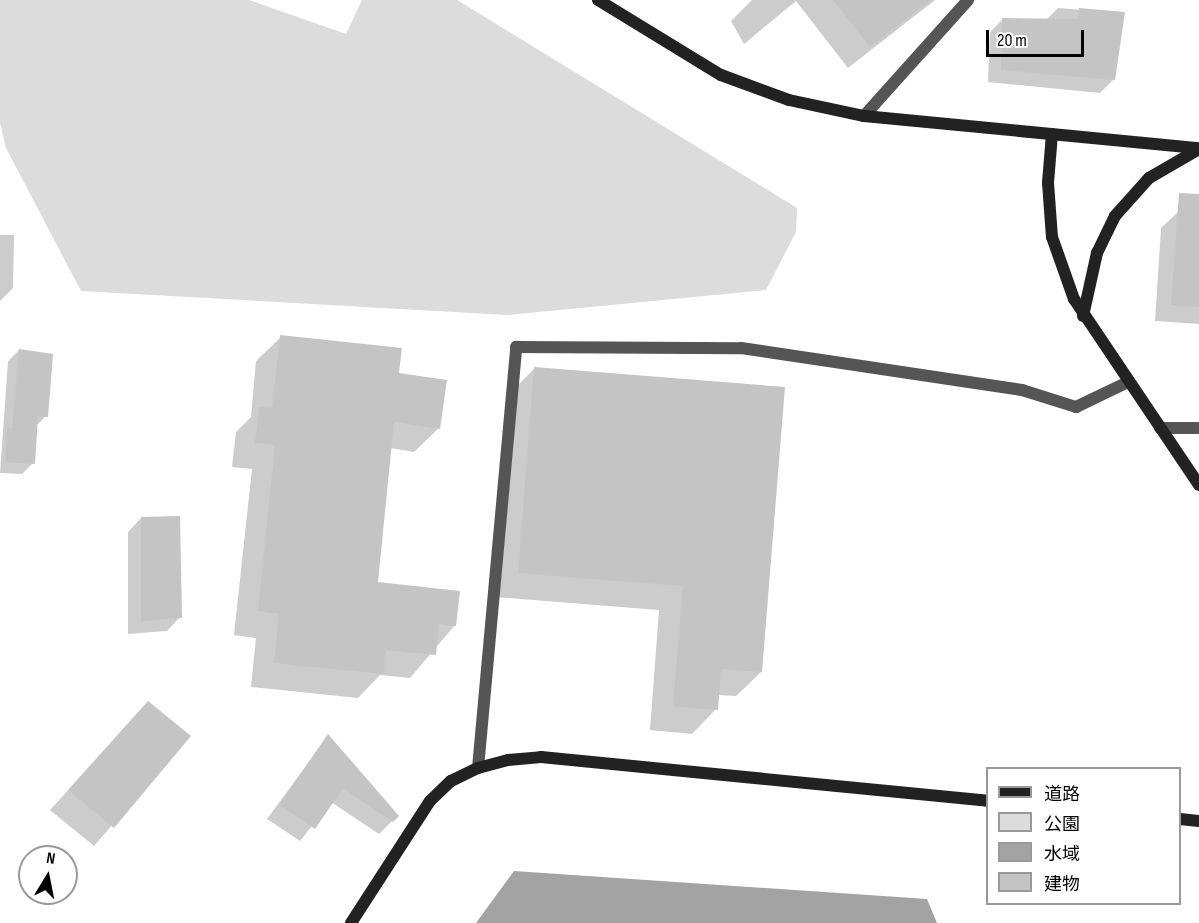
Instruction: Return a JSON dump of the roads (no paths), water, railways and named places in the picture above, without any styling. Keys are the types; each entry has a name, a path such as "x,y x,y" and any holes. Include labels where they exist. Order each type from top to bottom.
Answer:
{"street":[{"path":"598,0 721,75 789,100 864,116 1199,149"},
{"path":"864,116 968,0"},
{"path":"1052,134 1047,183 1052,237 1083,316 1199,485"},
{"path":"1083,316 1097,253 1115,216 1149,178 1199,149"},
{"path":"478,768 516,347 741,348 1022,390 1076,407 1128,382"},
{"path":"1160,428 1199,428"},
{"path":"351,923 430,801 451,781 478,768 541,757 986,801"},
{"path":"1181,819 1199,821"}],"water":[{"path":"514,871 927,899 937,923 476,923"}]}
